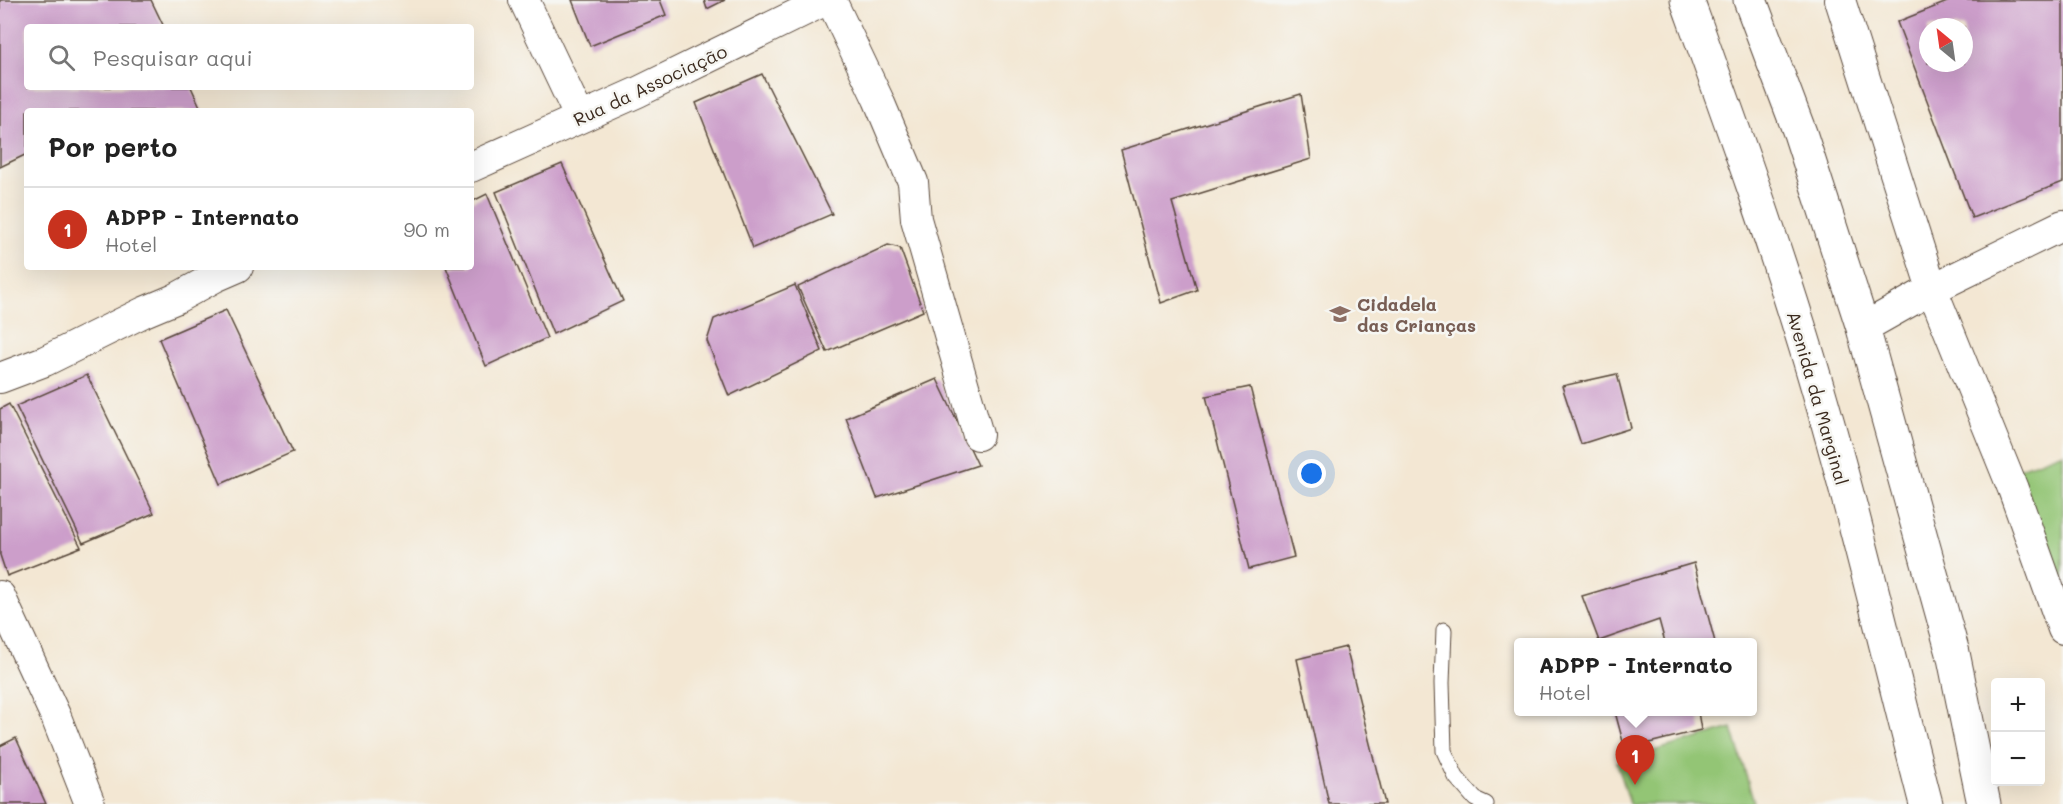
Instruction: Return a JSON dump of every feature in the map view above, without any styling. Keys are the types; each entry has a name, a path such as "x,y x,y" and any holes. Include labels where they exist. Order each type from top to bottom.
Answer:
{"main road":[{"name":"Avenida da Marginal","path":"1687,0 1742,152 1807,352 1862,553 1926,804"},
{"path":"1750,0 1800,133 1863,328 1953,653 1984,804"}],"street":[{"path":"524,0 580,118"},
{"path":"829,0 878,99 914,182 916,219 954,343 978,435"},
{"name":"Rua da Associação","path":"474,166 659,82 829,0"},
{"path":"1840,0 1932,289 2013,489 2063,629"},
{"path":"1863,328 1932,289 2063,225"},
{"path":"0,378 45,360 231,270"},
{"path":"3,614 56,717 90,804"}],"lane":[{"path":"1444,630 1442,683 1444,751 1456,777 1475,799 1486,804"}],"green space":[{"path":"2063,452 2063,599 2013,471"},
{"path":"1732,728 1754,802 1749,804 1630,804 1617,762"}],"building":[{"path":"0,0 151,0 163,24 24,24 24,90 192,90 201,108 24,108 24,155 0,167"},
{"path":"572,0 660,0 666,15 590,46"},
{"path":"704,0 725,0 707,9"},
{"path":"1952,0 2063,0 2063,182 1972,218 1897,22"},
{"path":"762,74 832,214 753,248 696,103"},
{"path":"1301,94 1311,159 1172,202 1197,290 1161,303 1121,150"},
{"path":"562,164 623,301 553,334 496,192"},
{"path":"487,194 547,338 486,366 447,270 474,270 474,200"},
{"path":"888,245 900,248 923,311 827,352 798,287"},
{"path":"795,285 822,351 729,396 707,341 714,319"},
{"path":"226,310 293,452 221,484 159,339"},
{"path":"1617,374 1631,428 1581,444 1562,386"},
{"path":"87,375 154,513 83,543 16,406"},
{"path":"937,379 978,465 877,498 846,418"},
{"path":"1250,387 1294,557 1249,569 1206,396"},
{"path":"9,404 81,547 7,576 0,555 0,409"},
{"path":"1694,563 1714,638 1664,638 1659,620 1608,638 1598,638 1582,596"},
{"path":"1346,647 1385,804 1329,804 1297,659"},
{"path":"1616,716 1699,716 1701,730 1625,749"},
{"path":"16,738 46,804 0,804 0,746"}],"place":[{"name":"Cidadela das Crianças","path":"1340,314"},
{"name":"ADPP - Internato","path":"1635,785"}]}
